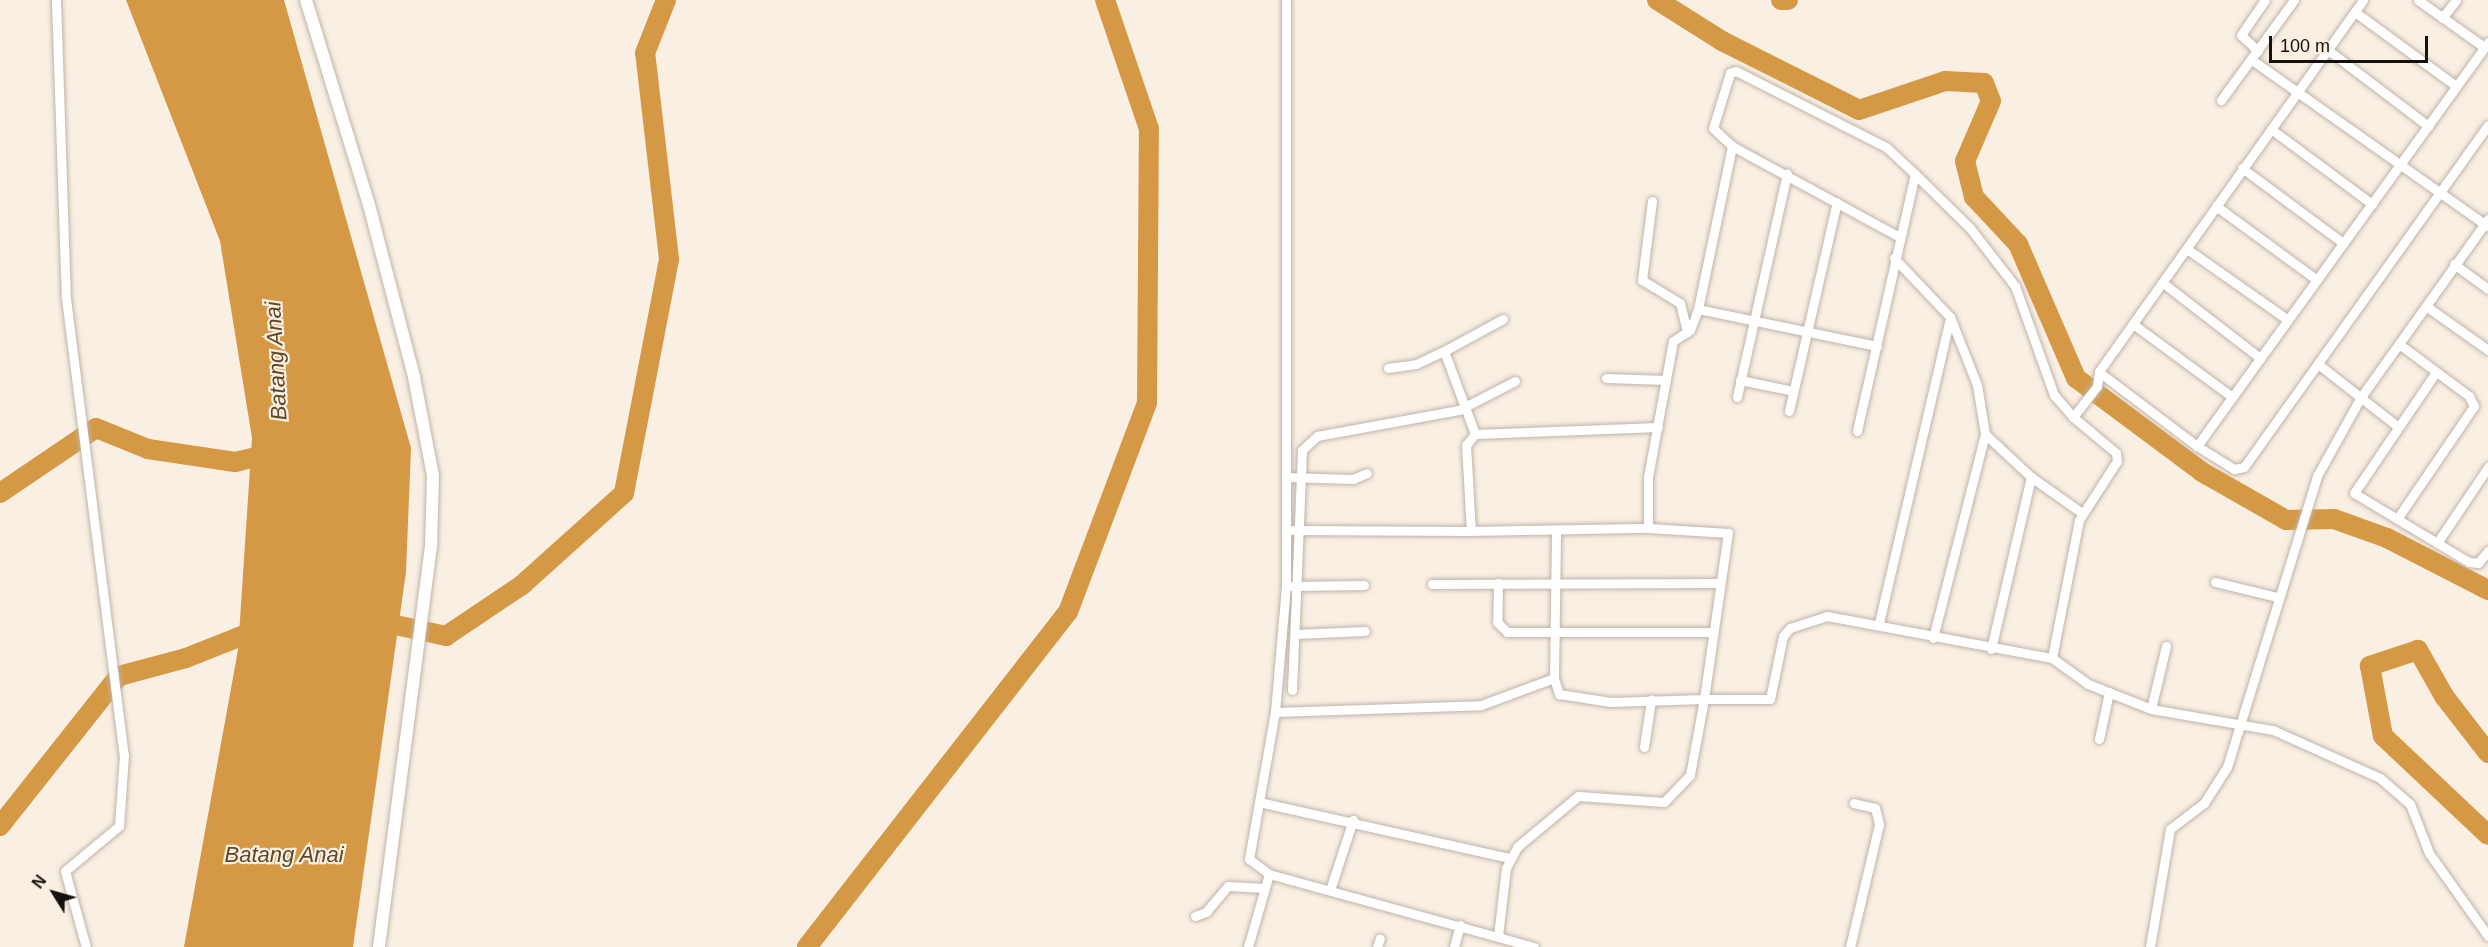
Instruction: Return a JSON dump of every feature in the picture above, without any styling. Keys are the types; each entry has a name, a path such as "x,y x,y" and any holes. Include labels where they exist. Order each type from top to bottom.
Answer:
{"street":[{"path":"56,0 66,298 124,755 122,819 108,840 65,871 86,947"},
{"path":"306,0 369,205 429,441 435,509 378,947"},
{"path":"1286,0 1286,529 1294,634 1292,690"},
{"path":"2256,49 2242,37 2265,0"},
{"path":"2222,100 2252,60 2256,49 2294,0"},
{"path":"2073,417 2097,386 2099,372 2363,0"},
{"path":"2197,446 2486,44 2442,18 2418,0"},
{"path":"2442,18 2456,0"},
{"path":"2355,12 2456,86"},
{"path":"2328,50 2428,126"},
{"path":"2150,947 2170,829 2215,790 2300,530 2308,498 2361,397 2454,264 2487,223 2440,193 2252,60"},
{"path":"1898,236 1732,146 1713,128 1730,74 1736,71 1886,147 1970,228 2015,286 2054,395 2073,417 2118,457 2082,513 2052,658"},
{"path":"2099,372 2197,446 2234,469 2244,467 2488,125"},
{"path":"2271,129 2372,204"},
{"path":"1648,528 1648,477 1666,380 1676,336 1688,332 1698,309 1732,146"},
{"path":"2242,168 2343,243"},
{"path":"1737,397 1787,174"},
{"path":"1857,431 1877,346 1898,236 1915,174"},
{"path":"1652,201 1642,280 1650,290 1680,303 1688,332"},
{"path":"1789,411 1837,202"},
{"path":"2216,206 2317,280"},
{"path":"2187,249 2288,320"},
{"path":"1894,258 1950,316 1977,385 1985,434 1933,638"},
{"path":"2454,264 2488,289"},
{"path":"2163,283 2260,358"},
{"path":"2426,306 2488,350"},
{"path":"1698,309 1877,346"},
{"path":"1879,624 1950,316"},
{"path":"1388,368 1416,364 1503,319"},
{"path":"2133,324 2232,397"},
{"path":"2397,519 2474,406 2469,396 2399,344"},
{"path":"1444,351 1474,434"},
{"path":"2318,364 2397,426"},
{"path":"2436,372 2397,426 2354,493 2473,564 2488,551"},
{"path":"1605,378 1666,380"},
{"path":"1740,380 1793,391"},
{"path":"1515,381 1466,407 1317,436 1299,456 1301,478 1299,530 1275,712 1249,859 1269,874 1534,947"},
{"path":"1474,434 1658,427"},
{"path":"1471,531 1466,445 1474,434"},
{"path":"1985,434 2031,477 2082,513"},
{"path":"2437,543 2488,467"},
{"path":"1286,477 1353,479 1367,473"},
{"path":"1991,649 2031,477"},
{"path":"1286,529 1471,531 1648,528 1725,531 1704,699 1690,775 1664,802 1578,796 1510,858 1498,936"},
{"path":"1556,530 1553,633 1554,678 1559,694 1610,702 1770,699 1783,636 1811,619 1879,624 1933,638 2052,658 2083,681 2151,709 2294,738 2393,787 2414,810 2426,847 2464,908 2488,936"},
{"path":"2215,582 2277,597"},
{"path":"1498,583 1500,628 1553,633 1712,632"},
{"path":"1432,584 1720,583"},
{"path":"1292,586 1364,585"},
{"path":"1294,634 1365,631"},
{"path":"2151,709 2166,646"},
{"path":"1275,712 1481,705 1554,678"},
{"path":"2099,739 2109,692"},
{"path":"1644,747 1651,700"},
{"path":"1260,802 1353,820 1402,837 1510,858"},
{"path":"1850,947 1879,824 1875,808 1854,803"},
{"path":"1330,890 1353,820"},
{"path":"1248,947 1269,874"},
{"path":"1195,916 1206,912 1227,886 1266,888"},
{"path":"1454,947 1460,926"}],"water":[{"name":"Batang Anai","path":"126,0 284,0 411,448 406,572 353,947 184,947 238,650 252,438 220,241"}],"waterway":[{"path":"372,620 446,636 522,585 624,493 669,259 645,53 666,0"},
{"path":"807,947 1068,612 1147,403 1149,129 1105,0"},
{"path":"1657,0 1722,41 1859,110 1945,81 1984,83 1991,101 1965,161 1974,197 2018,244 2076,378 2202,472 2286,520 2334,519 2387,538 2488,590"},
{"path":"1781,0 1788,0"},
{"path":"0,493 96,428 148,449 235,462 277,452"},
{"path":"0,826 119,676 186,658 264,627"},
{"path":"2488,753 2444,696 2418,650 2370,666 2383,736 2488,835"}]}
